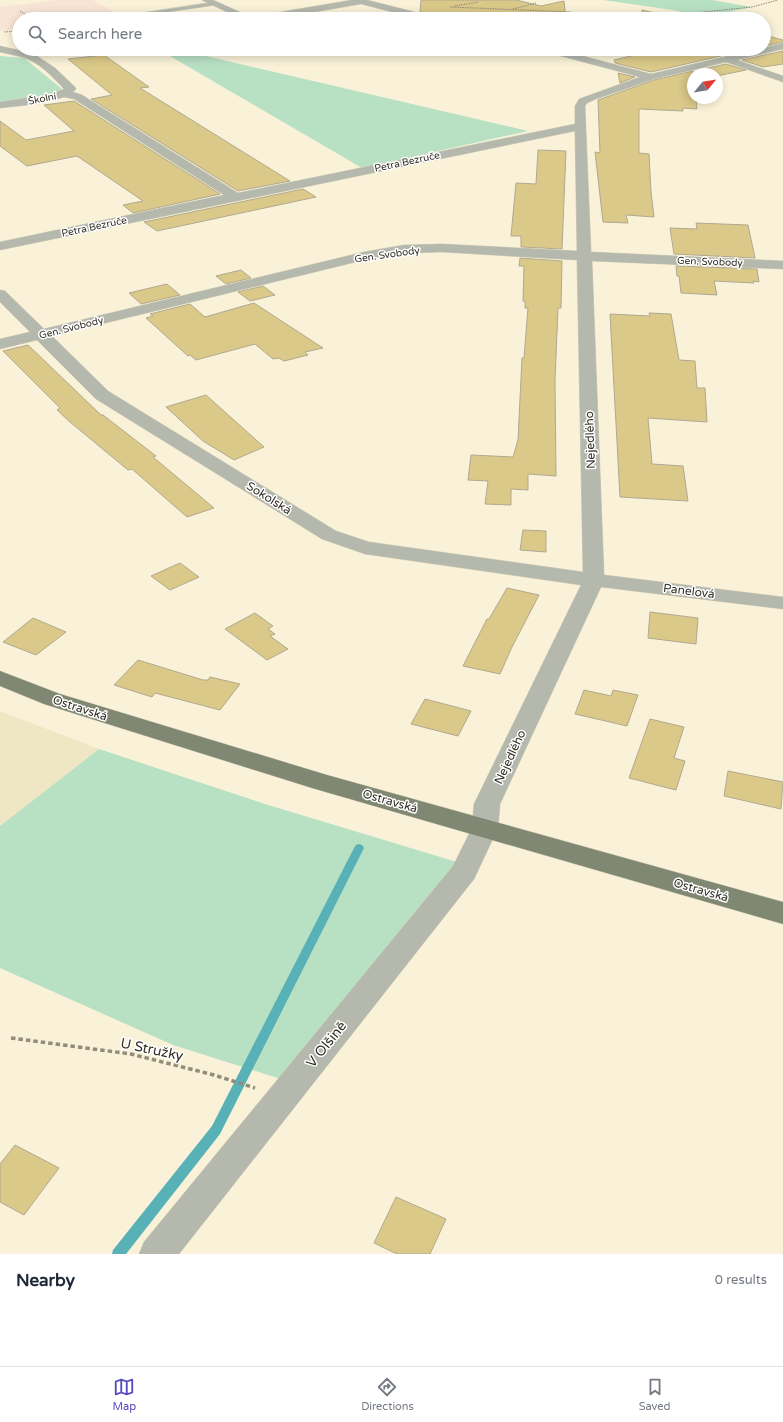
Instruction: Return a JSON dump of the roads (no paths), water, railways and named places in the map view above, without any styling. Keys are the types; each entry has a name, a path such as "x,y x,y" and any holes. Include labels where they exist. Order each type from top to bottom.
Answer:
{"main road":[{"name":"Ostravská","path":"0,678 52,699 321,782 783,913"}],"street":[{"path":"295,12 360,0 405,12"},
{"path":"210,2 233,12"},
{"name":"Nejedlého","path":"771,49 783,46"},
{"name":"Školní","path":"0,49 12,53"},
{"name":"Školní","path":"0,105 66,94 71,89 39,61 28,56"},
{"path":"571,56 650,77"},
{"name":"Nejedlého","path":"485,828 487,804 594,580 580,106 584,101 650,77 739,56"},
{"path":"726,59 783,79"},
{"path":"66,94 78,97 234,196"},
{"name":"Petra Bezruče","path":"0,246 234,196 580,126"},
{"name":"Gen. Svobody","path":"0,344 364,256 404,249 442,248 783,265"},
{"name":"Sokolská","path":"0,294 102,394 329,535 365,548 594,580"},
{"name":"Panelová","path":"594,580 783,603"},
{"name":"V Olšině","path":"157,1254 464,872 485,828"}],"lane":[{"path":"151,12 210,2"}],"waterway":[{"path":"118,1254 216,1130 359,848"}]}
